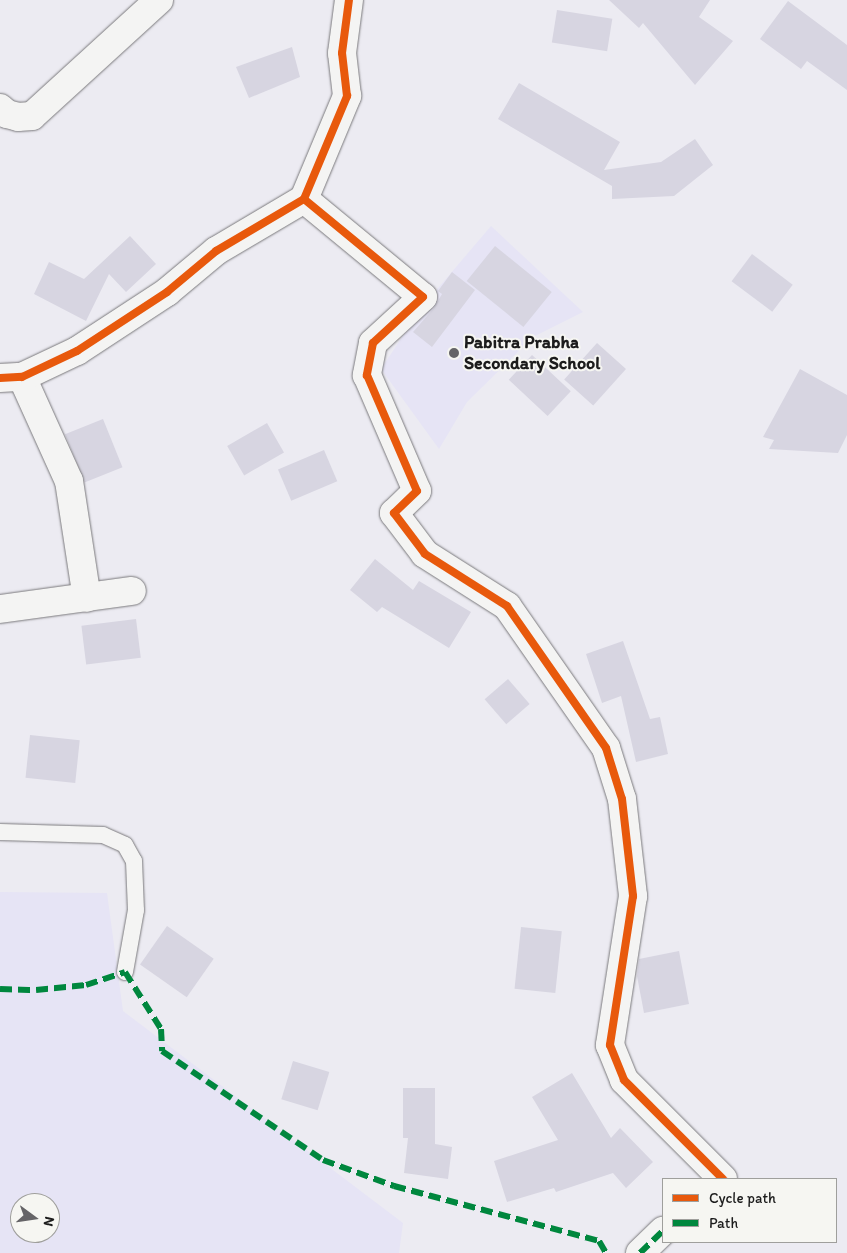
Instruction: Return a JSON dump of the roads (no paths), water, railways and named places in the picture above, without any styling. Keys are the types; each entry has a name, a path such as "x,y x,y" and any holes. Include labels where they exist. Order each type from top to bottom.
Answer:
{"street":[{"path":"0,108 7,114 18,117 32,116 159,0"},
{"path":"87,598 69,481 11,378 77,351 167,292 216,251 304,199 348,96 342,54 349,0"},
{"path":"304,199 423,297 373,343 367,375 417,491 394,513 425,554 507,606 606,748 622,799 633,896 610,1045 624,1080 722,1178"},
{"path":"0,609 132,591"},
{"path":"640,1253 662,1232"}],"lane":[{"path":"0,832 103,836 125,845 134,861 136,910 125,972"}],"place":[{"name":"Pabitra Prabha Secondary School","path":"454,353"}]}
